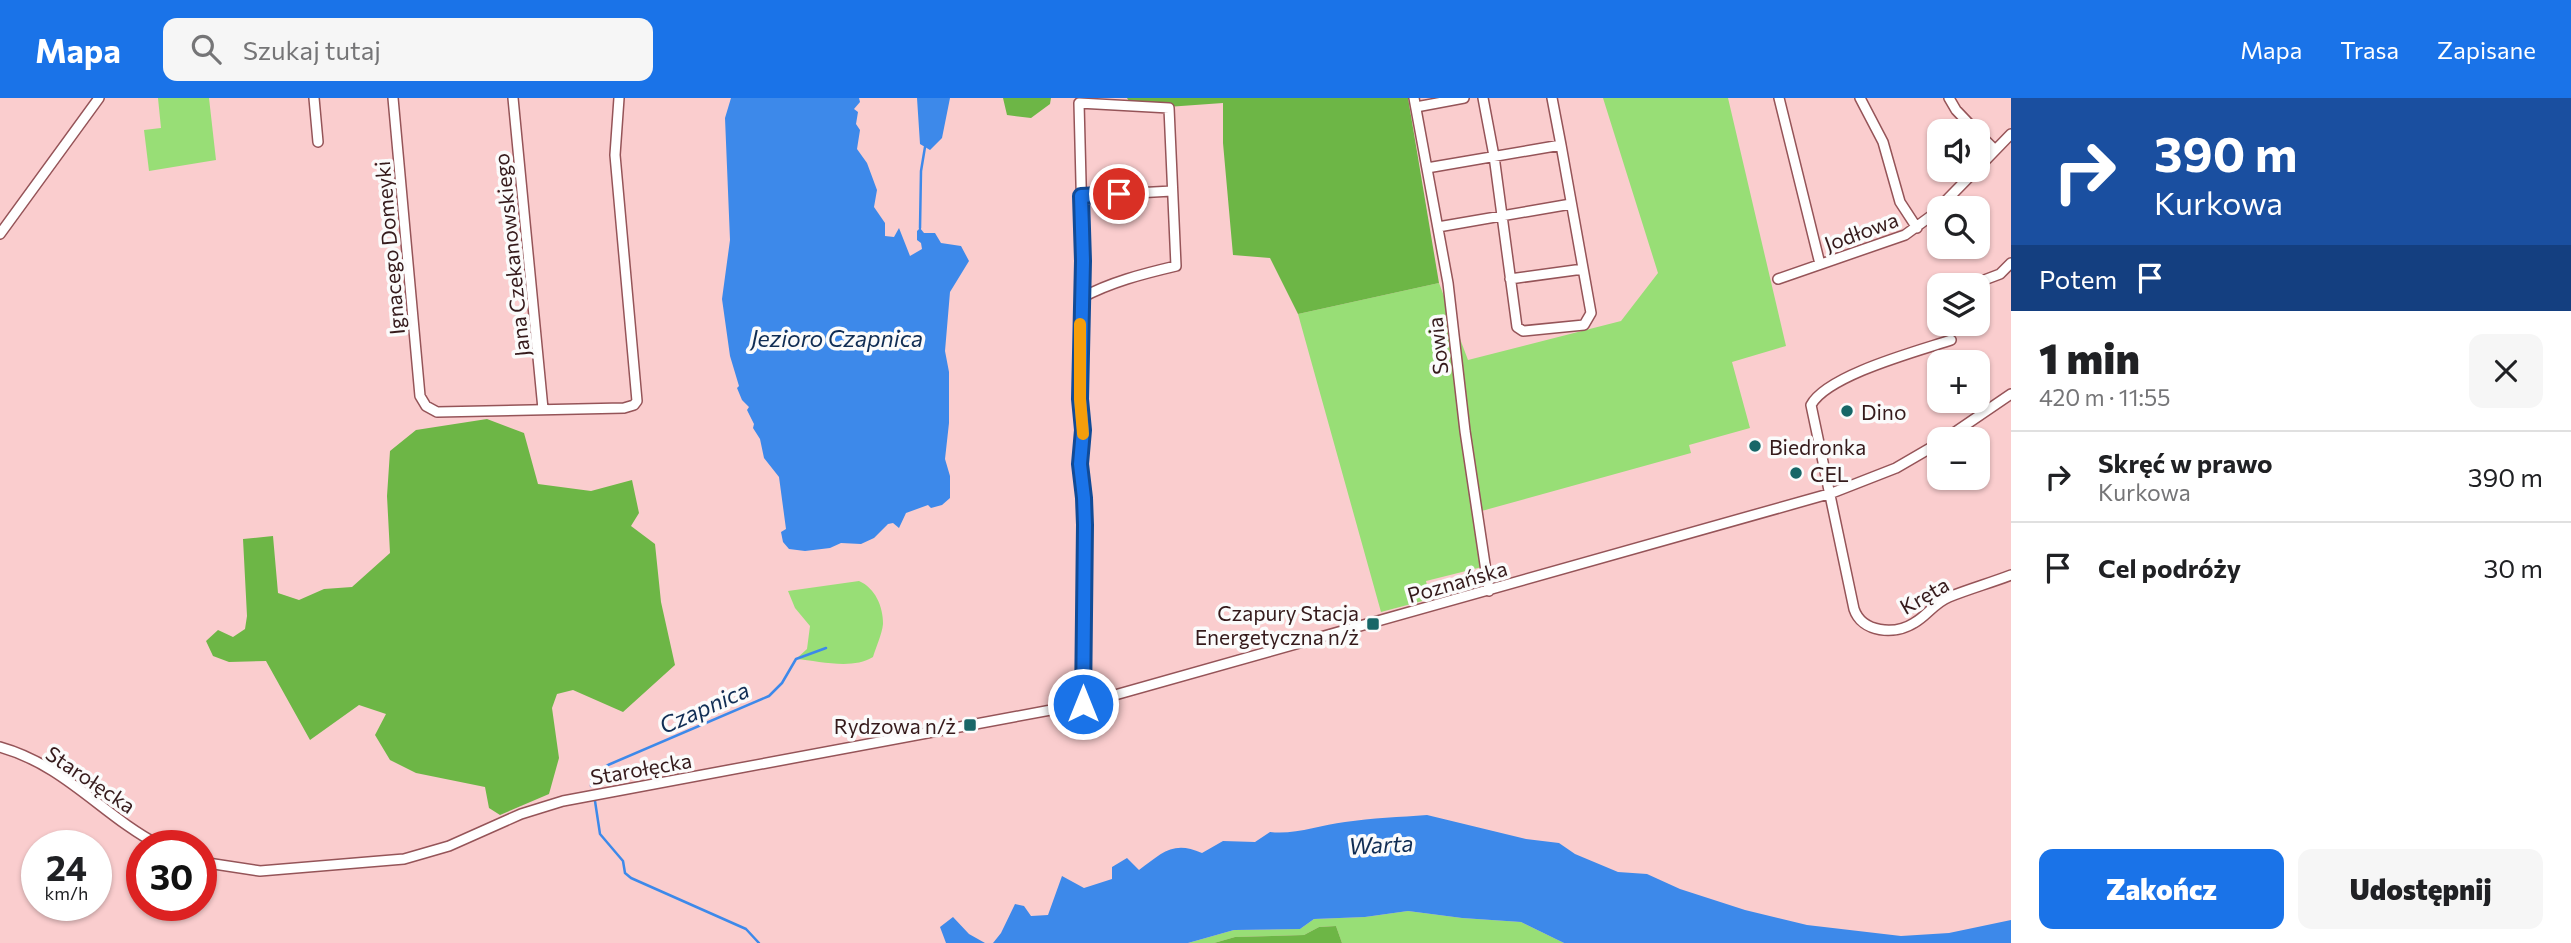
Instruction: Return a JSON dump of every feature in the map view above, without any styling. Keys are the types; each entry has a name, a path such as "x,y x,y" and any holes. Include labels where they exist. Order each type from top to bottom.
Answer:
{"street":[{"path":"0,234 99,98"},
{"path":"314,98 318,142"},
{"name":"Ignacego Domeyki","path":"393,98 420,396 426,406 437,412 543,409"},
{"name":"Jana Czekanowskiego","path":"513,98 543,409"},
{"path":"543,409 624,408 634,405 639,397 615,155 619,98"},
{"path":"1415,102 1464,98"},
{"path":"1483,98 1517,327 1522,331 1584,325 1591,313 1552,98"},
{"path":"1792,98 1780,101 1820,264"},
{"path":"1860,98 1883,142 1900,202 1917,228"},
{"path":"1949,98 1964,119"},
{"name":"Sowia","path":"1415,102 1448,283 1465,431 1489,591"},
{"path":"1081,299 1130,277 1176,266 1169,108 1079,103 1080,399 1083,430 1080,464 1085,525 1088,703"},
{"name":"Jodłowa","path":"1990,155 2011,134"},
{"path":"1427,168 1561,145"},
{"path":"1990,145 1995,150"},
{"name":"Jodłowa","path":"1777,279 1905,235 1917,228 1964,182"},
{"path":"1081,196 1172,191"},
{"path":"1438,227 1571,204"},
{"path":"1990,278 2000,274 2011,263"},
{"path":"1510,279 1583,269"},
{"path":"1832,493 1812,413 1811,405 1814,399 1846,378 1872,366 1951,340"},
{"path":"1963,427 2011,394"},
{"name":"Poznańska","path":"1088,703 1832,493 1896,468 1927,450"},
{"name":"Kręta","path":"1832,493 1854,609 1868,627 1879,630 1910,626 1937,603 2011,575"},
{"name":"Starołęcka","path":"217,864 260,871 404,859 449,846 528,811 563,800 1088,703"},
{"name":"Starołęcka","path":"0,747 21,754 65,777 135,830"}],"green space":[{"path":"158,98 209,98 216,160 149,171 144,130 161,128"},
{"path":"1003,98 1051,98 1050,104 1031,118 1007,115"},
{"path":"1127,98 1408,98 1439,283 1298,314 1270,258 1233,255 1223,143 1223,103 1167,107 1131,104"},
{"path":"1603,98 1728,98 1786,346 1732,362 1750,428 1689,445 1691,453 1478,512 1486,566 1426,581 1430,599 1381,612 1298,314 1439,283 1468,360 1621,321 1658,273"},
{"path":"487,419 524,433 538,484 591,491 632,480 639,513 631,526 655,544 661,602 675,665 623,712 573,690 557,694 552,708 559,758 549,794 500,815 489,808 485,787 416,773 390,760 375,735 386,714 359,705 310,740 266,661 229,662 213,656 206,641 218,630 233,637 245,629 247,616 243,539 273,536 278,593 299,600 324,589 352,587 390,553 387,496 390,451 416,430"},
{"path":"859,581 874,593 881,611 883,624 873,657 846,664 796,659 807,649 810,626 795,608 788,591"},
{"path":"1408,911 1521,922 1564,943 1342,943 1336,926 1319,927 1304,935 1235,937 1214,943 1188,943 1234,930 1300,929 1314,919 1365,917"},
{"path":"1336,926 1342,943 1214,943 1235,937 1304,935 1319,927"}],"water":[{"name":"Jezioro Czapnica","path":"731,98 859,98 860,102 854,109 858,112 856,124 860,130 857,149 867,163 877,190 874,207 885,223 885,236 894,237 899,228 910,256 922,249 917,240 917,231 920,228 924,233 935,233 941,243 961,246 969,261 950,292 945,351 949,372 949,423 945,459 950,476 950,498 942,505 931,508 928,505 906,513 899,528 893,523 888,524 874,538 861,544 841,543 830,548 805,551 789,549 783,542 781,532 786,529 779,477 764,458 760,439 747,410 749,407 742,400 737,388 739,386 730,356 722,299 730,240 725,118"},
{"path":"917,98 950,98 942,138 930,150 920,144"},
{"name":"Warta","path":"1427,815 1526,839 1559,843 1575,854 1618,872 1647,874 1680,889 1745,910 1807,925 1901,936 1949,933 2011,920 2011,943 1564,943 1521,922 1408,911 1365,917 1314,919 1300,929 1234,930 1188,943 993,943 1015,904 1024,906 1031,916 1048,915 1062,876 1084,888 1112,879 1112,867 1127,858 1139,870 1161,854 1175,848 1192,849 1202,853 1223,841 1255,842 1270,832"},
{"path":"953,917 969,934 985,943 946,943 940,927"}],"waterway":[{"path":"920,228 921,171 925,147"},
{"name":"Czapnica","path":"591,786 592,774 608,765 769,696 782,683 796,659 826,648"},
{"name":"Czapnica","path":"595,801 600,834 623,861 625,873 746,929 759,943"}],"slow traffic":[{"path":"1080,324 1083,434"}],"place":[{"name":"Dino","path":"1847,411"},
{"name":"Biedronka","path":"1755,446"},
{"name":"CEL","path":"1796,473"},
{"name":"Czapury Stacja Energetyczna n/ż","path":"1373,624"},
{"name":"Rydzowa n/ż","path":"970,725"}],"route":[{"path":"1083,704 1085,525 1080,464 1083,430 1080,399 1083,261 1081,196 1119,194"}]}
